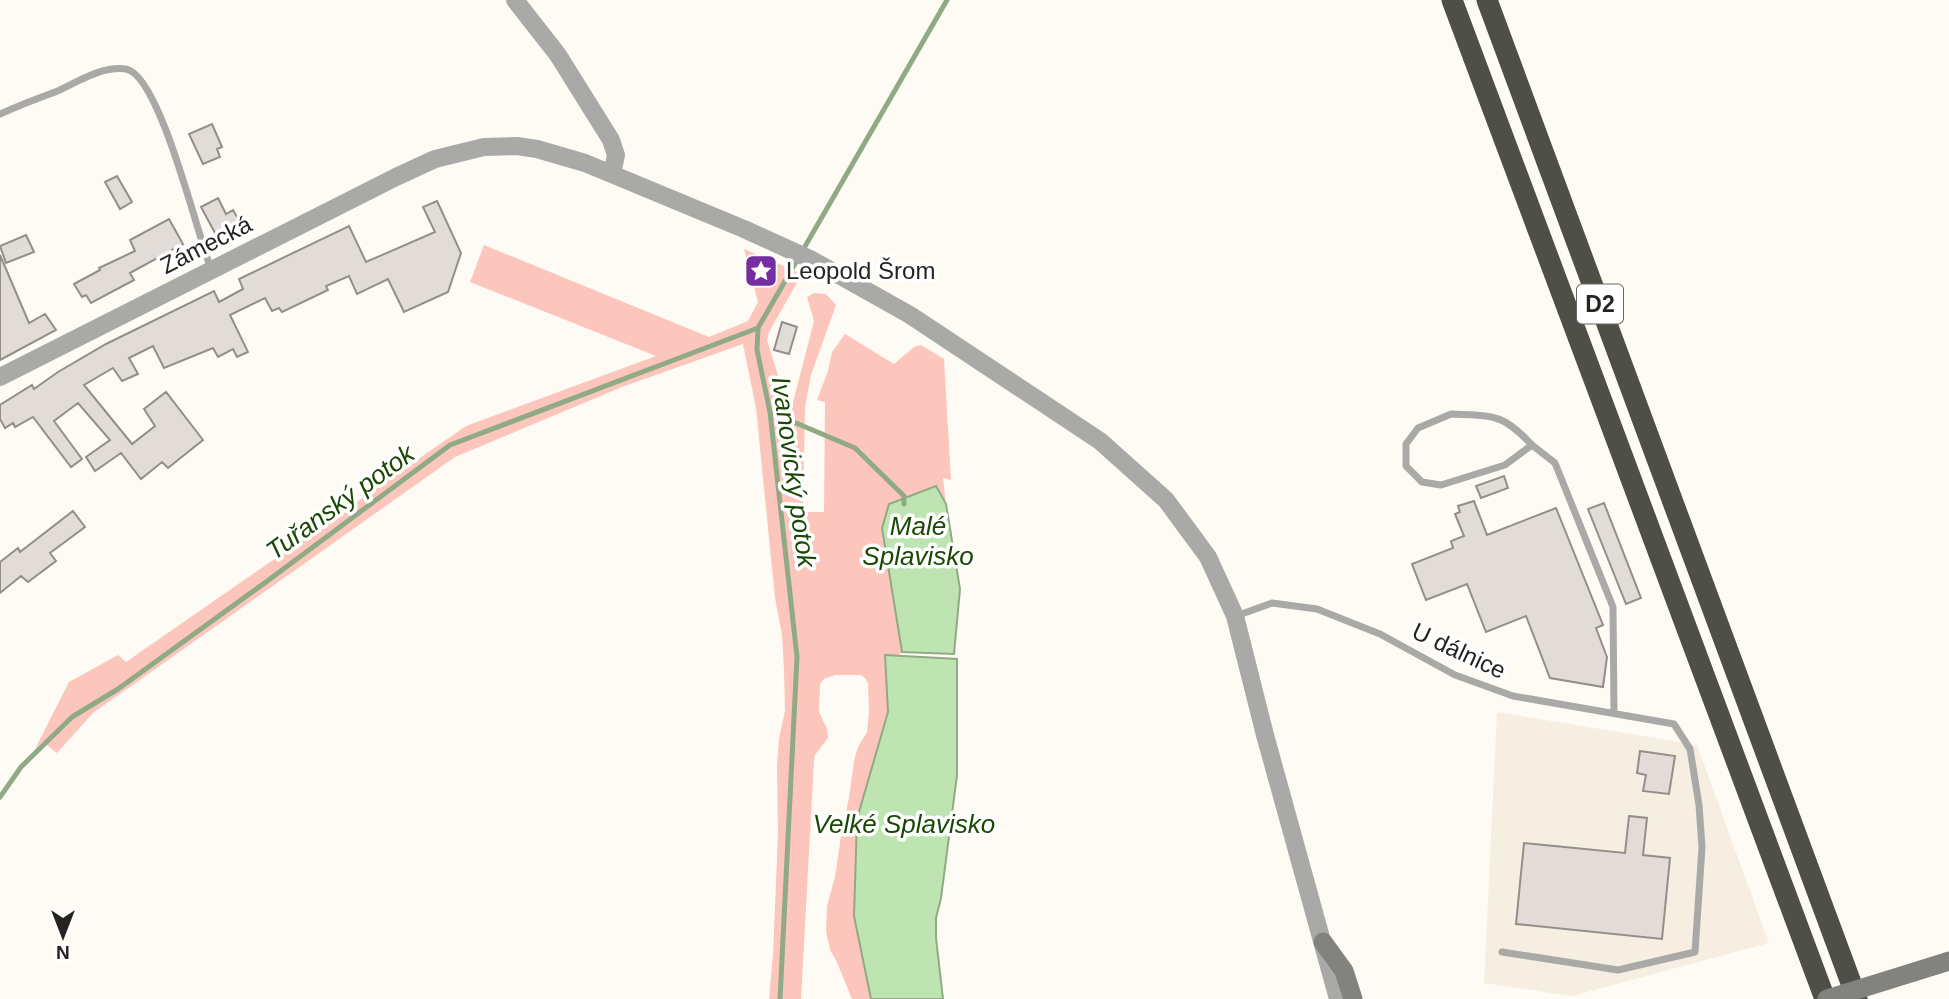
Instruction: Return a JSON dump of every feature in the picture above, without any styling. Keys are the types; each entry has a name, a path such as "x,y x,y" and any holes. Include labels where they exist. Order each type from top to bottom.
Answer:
{"highway":[{"name":"D2","path":"1452,0 1826,999"},
{"name":"D2","path":"1486,0 1857,999"}],"main road":[{"path":"1322,942 1344,971 1353,999"},
{"path":"1826,999 1949,961"}],"street":[{"path":"515,0 558,55 611,140 616,155 612,174"},
{"name":"Zámecká","path":"0,377 396,177 435,159 472,149 517,146 557,153 744,229 812,260 910,315 1100,441 1166,500 1208,557 1235,616 1338,999"}],"lane":[{"path":"0,114 95,74 121,69 135,73 154,99 166,129 212,270"},
{"path":"1532,445 1505,465 1441,485 1422,482 1406,466 1406,444 1418,428 1451,414 1492,415 1515,426 1532,445 1555,463 1613,607 1614,713"},
{"name":"U dálnice","path":"1235,616 1272,603 1317,609 1380,634 1455,675 1513,696 1674,724 1690,750 1699,805 1702,847 1695,951 1618,970 1502,951"}],"shaded area":[{"path":"484,245 709,337 748,321 758,302 744,249 802,274 767,340 790,414 814,321 807,297 814,293 826,294 836,305 811,375 805,407 803,512 824,512 825,402 817,400 832,352 845,334 894,364 914,347 921,345 944,359 951,480 943,478 946,504 936,486 889,503 902,652 898,656 885,655 888,712 857,819 854,916 871,999 852,999 830,950 826,931 827,906 835,877 854,761 867,732 869,712 868,683 865,678 861,675 835,675 824,679 820,684 819,712 828,738 814,760 801,999 769,999 778,833 777,766 785,711 784,670 756,408 743,344 622,387 455,457 93,713 57,753 43,742 35,749 69,682 118,655 126,662 466,426 656,356 470,282"},
{"path":"1497,712 1697,745 1769,943 1572,996 1484,983"}],"water":[{"name":"Malé Splavisko","path":"936,486 946,504 960,589 954,654 902,652 882,528 889,504"},
{"name":"Velké Splavisko","path":"885,655 957,659 957,775 936,918 943,999 871,999 854,916 857,819 888,712"}],"building":[{"path":"212,124 222,147 217,149 220,157 203,164 189,134"},
{"path":"117,176 132,202 120,209 105,182"},
{"path":"218,198 226,214 233,210 240,222 216,235 201,207"},
{"path":"437,201 461,253 448,292 404,312 388,279 357,294 349,276 326,286 328,290 282,312 279,308 272,311 265,298 230,315 248,352 237,357 233,349 218,357 213,348 164,368 153,346 129,358 138,374 122,381 113,368 84,385 132,444 155,426 144,409 166,392 203,440 168,468 162,462 141,479 121,453 95,471 86,457 110,440 78,403 54,421 82,459 71,467 33,417 15,427 13,423 5,428 0,419 0,405 32,385 34,389 106,344 214,291 219,302 243,289 239,279 349,226 366,262 435,232 423,207"},
{"path":"169,219 183,244 130,273 134,280 91,303 86,295 82,297 74,284 100,270 99,268 135,251 130,240"},
{"path":"26,235 34,252 6,263 0,246"},
{"path":"0,255 29,323 45,314 56,330 0,360"},
{"path":"782,322 797,327 789,354 774,350"},
{"path":"1504,476 1508,488 1481,498 1476,486"},
{"path":"1474,501 1487,535 1556,508 1603,625 1596,628 1607,657 1603,687 1550,678 1526,616 1486,632 1467,584 1426,600 1412,564 1453,548 1451,541 1464,536 1455,514 1460,512 1458,506"},
{"path":"1604,503 1641,598 1626,604 1588,509"},
{"path":"73,511 85,527 50,553 56,561 28,582 21,576 0,593 0,562 18,548 20,552"},
{"path":"1640,751 1675,756 1669,794 1643,791 1646,775 1637,773"},
{"path":"1629,816 1647,818 1643,855 1670,858 1662,939 1516,924 1524,843 1625,853"}],"waterway":[{"name":"Ivanovický potok","path":"780,999 797,657 770,412 757,350 758,328 947,0"},
{"name":"Tuřanský potok","path":"0,797 21,767 72,717 118,689 450,445 758,328"},
{"path":"770,412 855,448 904,496 904,504"}],"place":[{"name":"Leopold Šrom","path":"761,271"}]}
